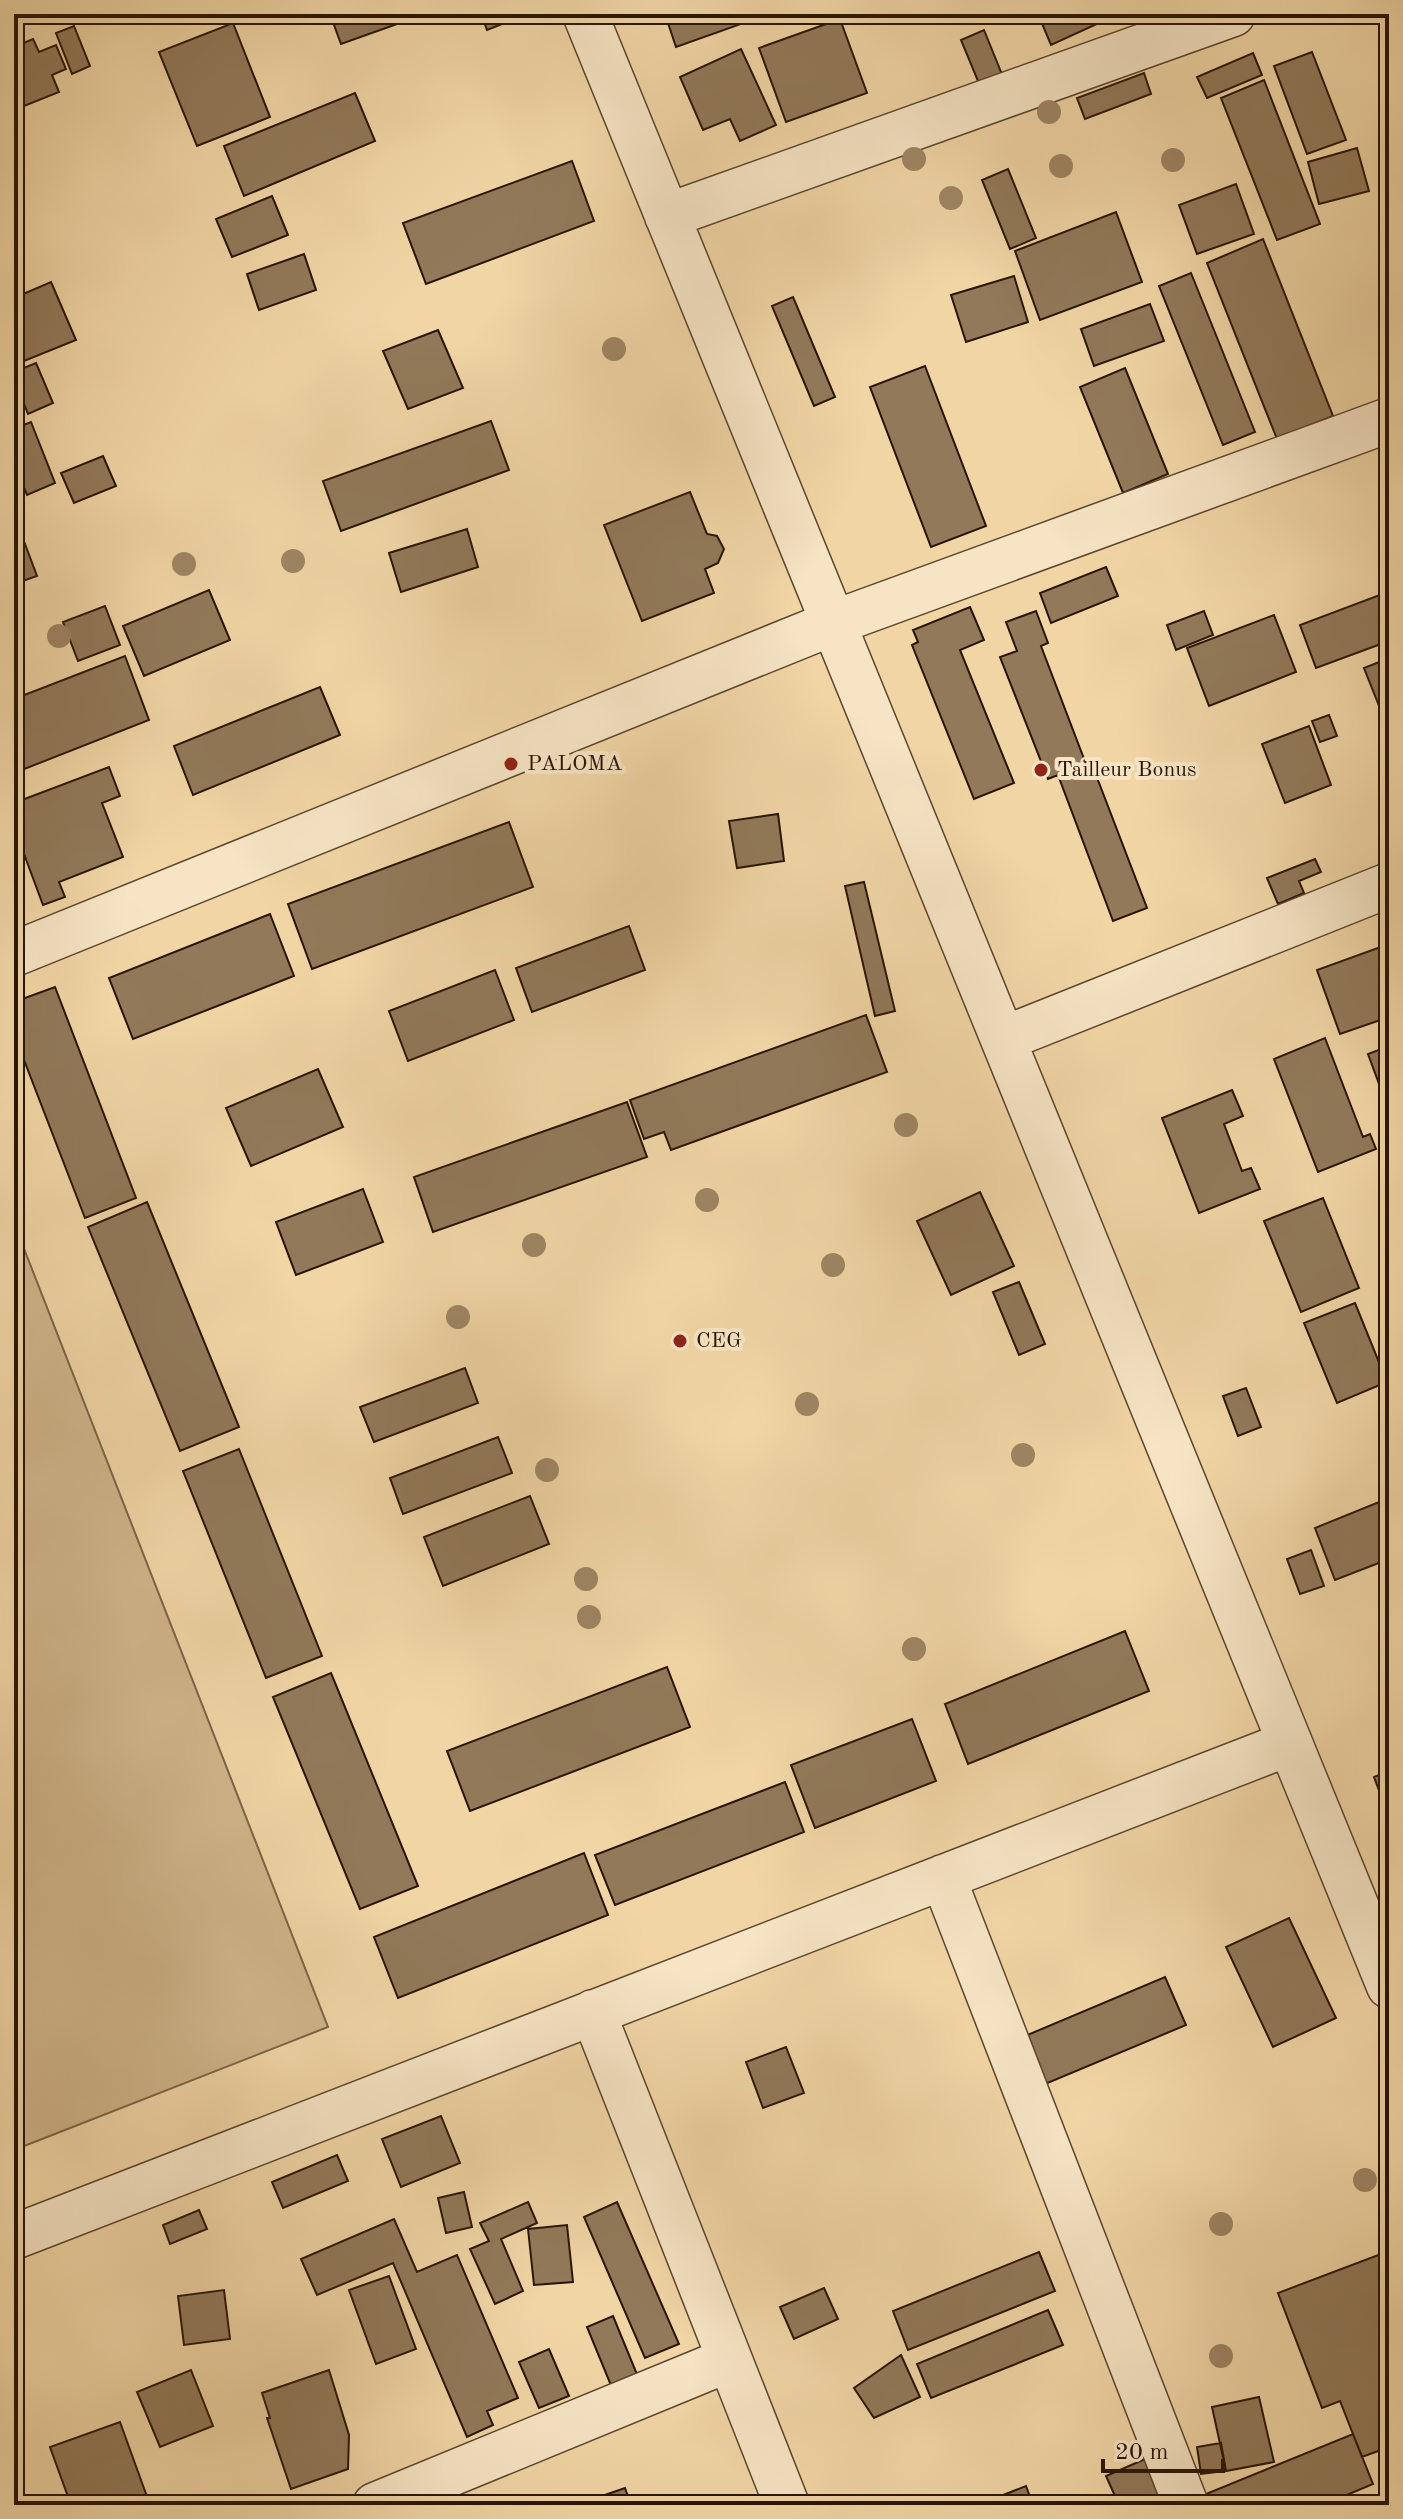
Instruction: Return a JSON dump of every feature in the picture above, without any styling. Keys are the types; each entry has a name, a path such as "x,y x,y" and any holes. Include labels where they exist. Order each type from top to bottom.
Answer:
{"street":[{"path":"585,14 1389,1986"},
{"path":"667,216 1233,14"},
{"path":"14,954 833,623 1389,420"},
{"path":"1003,1039 1389,885"},
{"path":"14,2237 1290,1743"},
{"path":"943,1877 1186,2505"},
{"path":"593,2012 787,2505"},
{"path":"375,2505 728,2360"}],"shaded area":[{"path":"14,1223 328,2027 14,2150"}],"building":[{"path":"330,14 425,14 341,44"},
{"path":"481,14 507,14 510,21 487,30"},
{"path":"665,14 769,14 676,47"},
{"path":"1038,14 1095,14 1099,23 1051,45"},
{"path":"840,19 867,93 786,122 759,48"},
{"path":"233,23 270,117 197,146 159,52"},
{"path":"74,26 90,66 72,74 56,33"},
{"path":"984,30 1003,77 980,86 961,40"},
{"path":"33,39 39,52 56,45 66,69 52,75 59,92 14,110 14,47"},
{"path":"741,49 776,125 740,141 730,119 703,130 680,77"},
{"path":"1312,52 1346,140 1307,154 1274,66"},
{"path":"1253,53 1262,75 1207,98 1197,77"},
{"path":"1144,73 1151,94 1085,119 1077,98"},
{"path":"1264,80 1320,224 1277,240 1221,98"},
{"path":"355,93 375,141 244,196 224,146"},
{"path":"1357,148 1369,191 1319,204 1308,162"},
{"path":"572,161 594,221 426,284 403,223"},
{"path":"1008,169 1036,238 1010,249 982,180"},
{"path":"1236,184 1254,234 1197,254 1179,205"},
{"path":"272,196 288,235 232,257 216,219"},
{"path":"1116,212 1142,282 1040,320 1015,251"},
{"path":"1263,239 1333,416 1277,439 1207,263"},
{"path":"304,254 316,290 259,310 247,274"},
{"path":"1191,273 1255,432 1223,445 1159,286"},
{"path":"1014,276 1028,322 966,342 951,295"},
{"path":"51,282 76,340 14,365 14,298"},
{"path":"793,297 835,397 814,406 772,306"},
{"path":"1150,304 1164,341 1094,366 1081,329"},
{"path":"438,330 463,388 408,409 383,351"},
{"path":"36,363 53,403 28,414 14,372"},
{"path":"925,366 986,526 931,547 870,387"},
{"path":"1125,368 1168,474 1123,493 1080,387"},
{"path":"491,421 509,470 341,531 323,481"},
{"path":"31,422 55,483 27,495 14,463 14,429"},
{"path":"103,456 116,486 74,503 61,473"},
{"path":"690,492 707,534 717,536 724,549 718,563 705,569 714,593 642,621 604,525"},
{"path":"467,529 478,567 401,592 389,553"},
{"path":"22,536 37,576 20,582 14,567 14,539"},
{"path":"1106,567 1118,596 1051,623 1040,593"},
{"path":"209,590 230,640 144,676 123,626"},
{"path":"1385,593 1389,604 1389,641 1316,668 1300,625"},
{"path":"105,606 120,645 78,661 63,622"},
{"path":"970,607 984,640 960,650 1014,783 974,799 912,645 918,642 913,630"},
{"path":"1036,611 1048,643 1041,646 1086,764 1048,779 1000,657 1017,651 1006,622"},
{"path":"1204,611 1213,635 1176,650 1167,625"},
{"path":"1274,615 1296,672 1209,706 1187,648"},
{"path":"125,656 149,720 14,773 14,699"},
{"path":"1389,658 1389,731 1364,668"},
{"path":"320,687 340,735 193,795 174,746"},
{"path":"1329,715 1337,736 1320,742 1312,721"},
{"path":"1309,726 1331,785 1285,803 1262,744"},
{"path":"1091,762 1147,908 1113,921 1058,775"},
{"path":"109,767 120,796 102,803 123,857 59,882 65,897 43,905 14,827 14,803"},
{"path":"778,814 784,861 737,868 729,821"},
{"path":"509,822 533,887 312,969 288,904"},
{"path":"1315,859 1321,872 1299,881 1304,893 1278,904 1267,878"},
{"path":"864,882 895,1011 875,1016 845,886"},
{"path":"270,914 294,976 133,1039 109,978"},
{"path":"629,926 645,970 532,1012 516,968"},
{"path":"1389,944 1389,1017 1340,1034 1317,970"},
{"path":"495,970 514,1020 408,1061 389,1011"},
{"path":"55,987 136,1198 85,1218 14,1034 14,1002"},
{"path":"866,1015 887,1072 671,1150 664,1132 644,1139 630,1100"},
{"path":"1325,1038 1363,1137 1370,1134 1376,1149 1318,1172 1274,1059"},
{"path":"1389,1046 1389,1111 1368,1054"},
{"path":"318,1069 343,1127 251,1166 226,1108"},
{"path":"1232,1090 1243,1116 1224,1124 1242,1171 1251,1168 1260,1189 1199,1213 1162,1118"},
{"path":"627,1102 647,1157 433,1232 414,1177"},
{"path":"363,1189 383,1242 296,1275 276,1222"},
{"path":"980,1192 1014,1266 951,1295 917,1221"},
{"path":"1323,1198 1359,1288 1301,1312 1264,1221"},
{"path":"147,1202 239,1427 180,1451 88,1227"},
{"path":"1019,1282 1045,1344 1019,1355 993,1292"},
{"path":"1355,1303 1387,1382 1337,1403 1304,1323"},
{"path":"465,1368 478,1403 374,1442 360,1407"},
{"path":"1246,1388 1261,1427 1238,1436 1223,1396"},
{"path":"498,1437 512,1473 403,1514 390,1478"},
{"path":"239,1449 322,1656 266,1678 183,1471"},
{"path":"530,1496 549,1544 443,1586 424,1537"},
{"path":"1389,1498 1389,1559 1335,1580 1315,1528"},
{"path":"1311,1550 1324,1586 1300,1594 1287,1559"},
{"path":"1125,1631 1149,1691 968,1764 945,1704"},
{"path":"667,1667 690,1727 470,1811 447,1751"},
{"path":"331,1673 418,1886 360,1909 273,1697"},
{"path":"912,1719 936,1781 815,1828 791,1765"},
{"path":"1389,1771 1389,1802 1384,1804 1374,1777"},
{"path":"785,1782 804,1832 615,1905 595,1855"},
{"path":"584,1853 608,1915 398,1998 374,1937"},
{"path":"1289,1918 1336,2018 1273,2047 1226,1947"},
{"path":"1165,1977 1186,2025 1038,2087 1018,2039"},
{"path":"786,2047 804,2093 763,2108 746,2062"},
{"path":"441,2116 460,2163 401,2187 382,2139"},
{"path":"337,2155 348,2181 283,2208 272,2182"},
{"path":"464,2192 472,2227 446,2233 438,2198"},
{"path":"528,2202 537,2223 501,2239 523,2291 495,2304 470,2249 489,2241 480,2223"},
{"path":"617,2202 679,2344 645,2358 584,2217"},
{"path":"199,2210 207,2229 170,2244 163,2225"},
{"path":"394,2219 417,2272 457,2255 518,2398 487,2411 493,2425 467,2437 393,2263 317,2295 301,2259"},
{"path":"567,2225 573,2282 534,2285 528,2229"},
{"path":"1389,2251 1389,2447 1362,2457 1340,2401 1322,2408 1278,2293"},
{"path":"1039,2252 1055,2291 908,2350 893,2311"},
{"path":"389,2276 416,2349 376,2364 349,2290"},
{"path":"824,2288 838,2319 794,2339 780,2307"},
{"path":"224,2290 230,2339 184,2345 178,2296"},
{"path":"1048,2310 1063,2345 931,2398 917,2364"},
{"path":"613,2316 643,2389 617,2400 587,2327"},
{"path":"549,2349 569,2396 539,2408 519,2362"},
{"path":"901,2355 920,2397 874,2418 854,2388"},
{"path":"191,2370 213,2426 160,2447 137,2392"},
{"path":"329,2370 349,2435 348,2469 291,2489 267,2418 270,2418 262,2393"},
{"path":"1259,2397 1274,2462 1226,2471 1212,2407"},
{"path":"120,2422 150,2505 71,2505 50,2447"},
{"path":"1353,2434 1373,2484 1323,2505 1211,2505 1206,2494"},
{"path":"1221,2443 1226,2471 1201,2474 1197,2447"},
{"path":"1154,2455 1173,2499 1159,2505 1119,2505 1106,2476"},
{"path":"1026,2486 1033,2505 978,2505"},
{"path":"625,2488 631,2505 608,2505 605,2495"}],"place":[{"name":"PALOMA","path":"511,764"},
{"name":"Tailleur Bonus","path":"1041,770"},
{"name":"CEG","path":"680,1341"}]}
